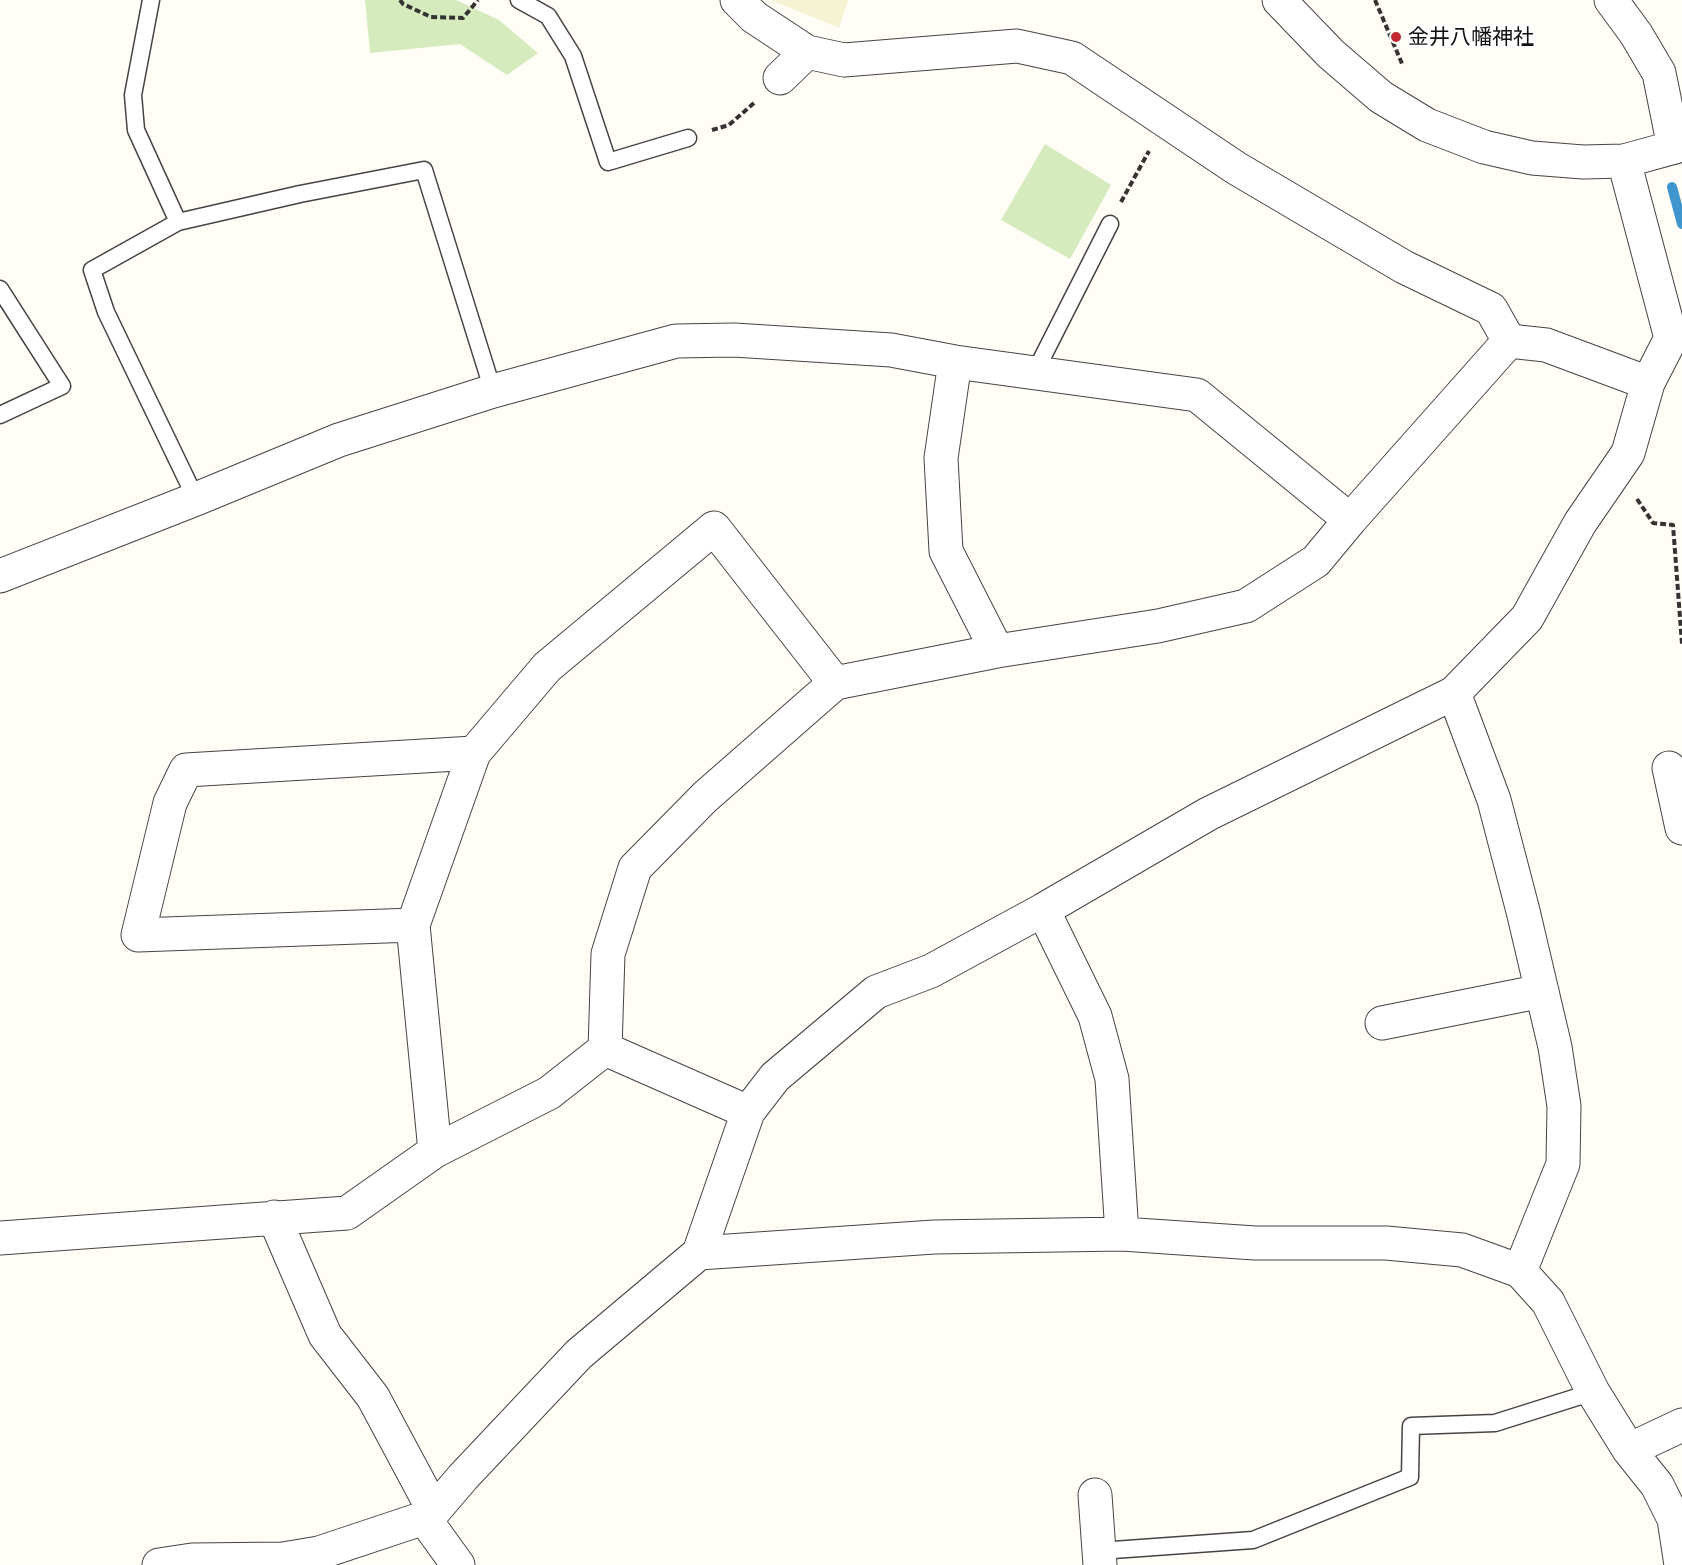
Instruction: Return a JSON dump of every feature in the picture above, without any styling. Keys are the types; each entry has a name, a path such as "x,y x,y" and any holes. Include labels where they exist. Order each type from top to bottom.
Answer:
{"street":[{"path":"737,0 754,17 807,52 844,60 1017,46 1072,58 1236,168 1404,267 1491,309 1509,341"},
{"path":"1279,0 1331,54 1381,97 1427,125 1484,147 1533,158 1583,162 1624,161 1678,146 1659,73 1636,34 1611,0"},
{"path":"780,78 807,52"},
{"path":"159,1565 192,1560 283,1559 319,1553 429,1515 579,1354 699,1254 748,1112 775,1077 876,992 931,970 1043,910 1208,814 1454,693 1527,618 1580,523 1628,453 1648,383 1671,338 1624,161"},
{"path":"0,576 196,500 339,440 493,391 676,341 734,340 891,350 956,362 1197,395 1350,519"},
{"path":"1509,341 1546,345 1648,383"},
{"path":"0,1238 347,1213 435,1151 549,1093 604,1049 608,954 634,868 705,797 835,683 997,651 1158,626 1246,606 1316,561 1350,519 1509,341"},
{"path":"956,362 941,458 946,551 997,651"},
{"path":"435,1151 413,925 474,753 547,667 714,528 835,683"},
{"path":"1454,693 1494,800 1555,1047 1564,1106 1563,1164 1520,1271"},
{"path":"413,925 138,935 170,803 186,770 474,753"},
{"path":"1668,768 1682,828"},
{"path":"1043,910 1095,1016 1112,1079 1122,1234"},
{"path":"1382,1023 1542,991"},
{"path":"604,1049 748,1112"},
{"path":"274,1217 325,1335 373,1397 429,1515 458,1565"},
{"path":"699,1254 934,1238 1122,1234 1255,1243 1386,1243 1462,1250 1520,1271 1548,1302 1593,1392 1629,1450 1658,1485 1674,1519 1681,1565"},
{"path":"1629,1450 1682,1425"},
{"path":"1095,1495 1099,1558"}],"lane":[{"path":"151,0 133,95 136,130 178,222"},
{"path":"519,0 548,16 573,56 608,162 688,138"},
{"path":"196,500 106,312 92,270 178,222 300,194 424,170 493,391"},
{"path":"1035,372 1110,224"},
{"path":"0,290 62,386 0,415"},
{"path":"1099,1558 1254,1540 1410,1477 1411,1426 1495,1423 1593,1392"}],"path":[{"path":"400,0 403,4 431,17 463,18 478,0"},
{"path":"1375,0 1406,73"},
{"path":"688,138 729,125 780,78"},
{"path":"1110,224 1164,121"},
{"path":"1618,468 1653,523 1673,525 1682,644"}],"shaded area":[{"path":"771,0 848,0 839,28"}],"green space":[{"path":"365,0 456,0 499,20 538,53 507,75 460,44 370,53"},
{"path":"1045,144 1111,185 1070,259 1001,220"}],"waterway":[{"path":"1672,187 1682,224"}],"place":[{"name":"金井八幡神社","path":"1396,37"}]}
